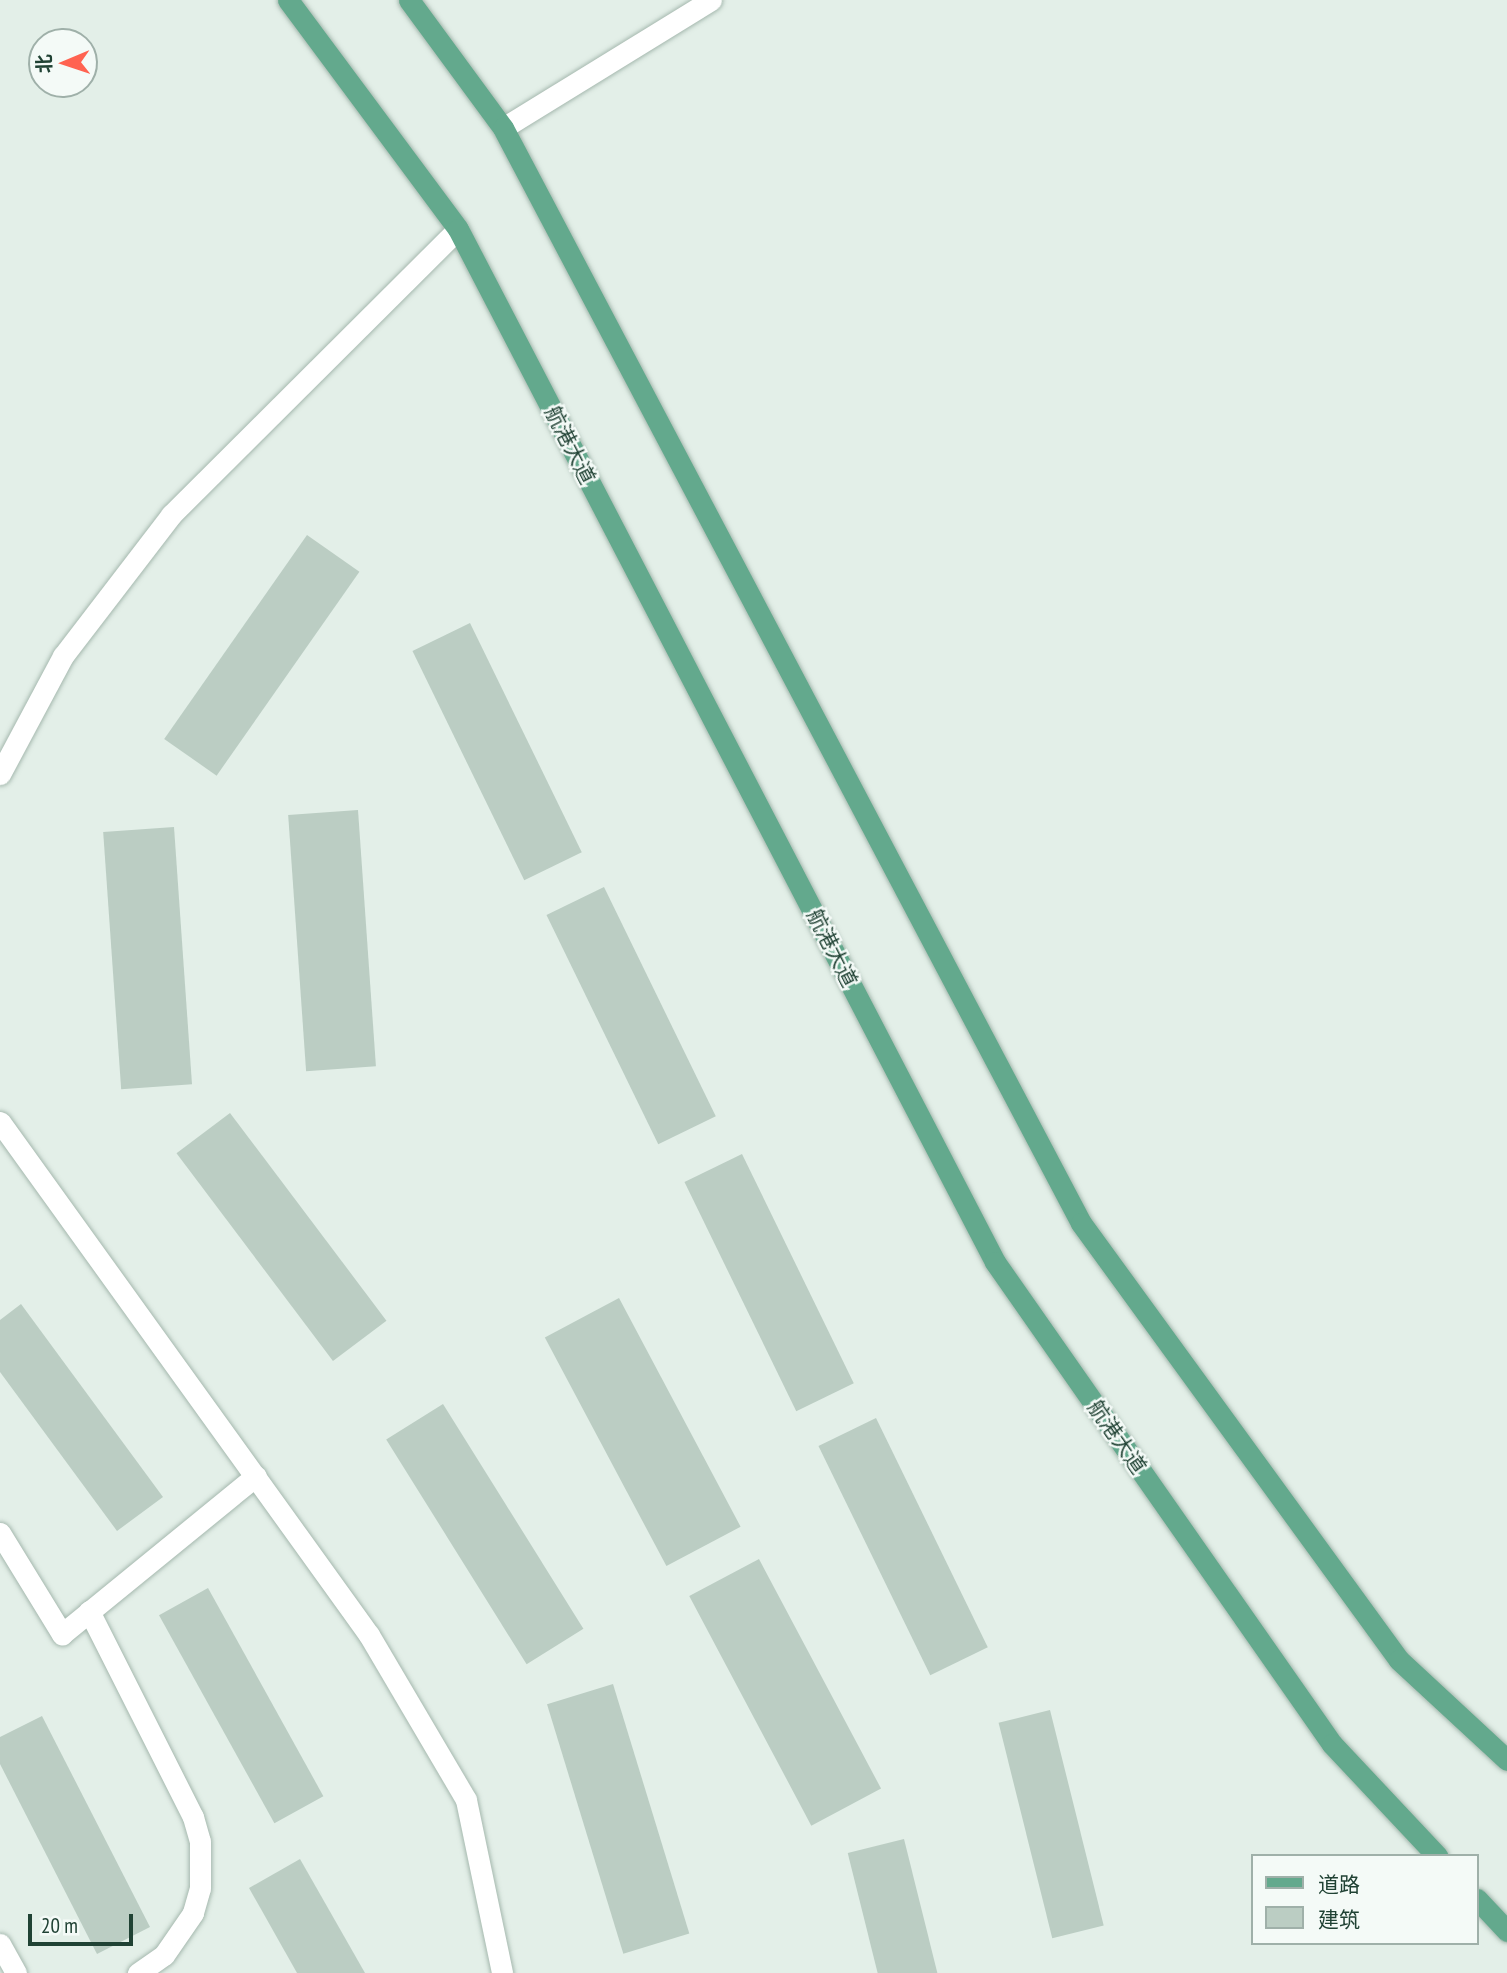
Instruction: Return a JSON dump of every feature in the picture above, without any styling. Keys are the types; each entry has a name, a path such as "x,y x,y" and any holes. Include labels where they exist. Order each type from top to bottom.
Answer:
{"main road":[{"name":"航港大道","path":"288,0 458,229 995,1262 1332,1744 1435,1854"},
{"path":"409,0 503,128 1081,1223 1399,1660 1507,1760"},
{"path":"1479,1901 1507,1931"}],"street":[{"path":"503,128 711,0"},
{"path":"0,774 63,656 171,515 458,229"},
{"path":"0,1122 369,1635 466,1800 502,1973"},
{"path":"0,1533 62,1634 256,1476"},
{"path":"89,1611 192,1817 200,1840 200,1888 193,1913 164,1955 138,1973"},
{"path":"0,1944 16,1973"}],"building":[{"path":"307,535 359,572 217,776 164,739"},
{"path":"470,623 582,852 524,880 412,651"},
{"path":"358,810 376,1066 306,1071 288,815"},
{"path":"174,827 192,1084 121,1089 103,832"},
{"path":"604,887 716,1116 658,1144 546,915"},
{"path":"230,1113 386,1321 333,1361 176,1153"},
{"path":"742,1154 854,1383 796,1411 684,1182"},
{"path":"619,1298 741,1527 666,1566 545,1337"},
{"path":"21,1304 163,1497 117,1531 0,1372 0,1320"},
{"path":"443,1404 583,1629 527,1664 386,1440"},
{"path":"876,1418 988,1647 930,1675 818,1446"},
{"path":"759,1559 881,1789 811,1826 689,1596"},
{"path":"208,1588 323,1796 274,1823 159,1615"},
{"path":"613,1684 689,1934 623,1954 547,1704"},
{"path":"1050,1710 1104,1925 1052,1938 999,1723"},
{"path":"42,1716 150,1927 97,1954 0,1764 0,1737"},
{"path":"904,1839 937,1973 878,1973 848,1853"},
{"path":"300,1859 365,1973 297,1973 249,1888"}]}
